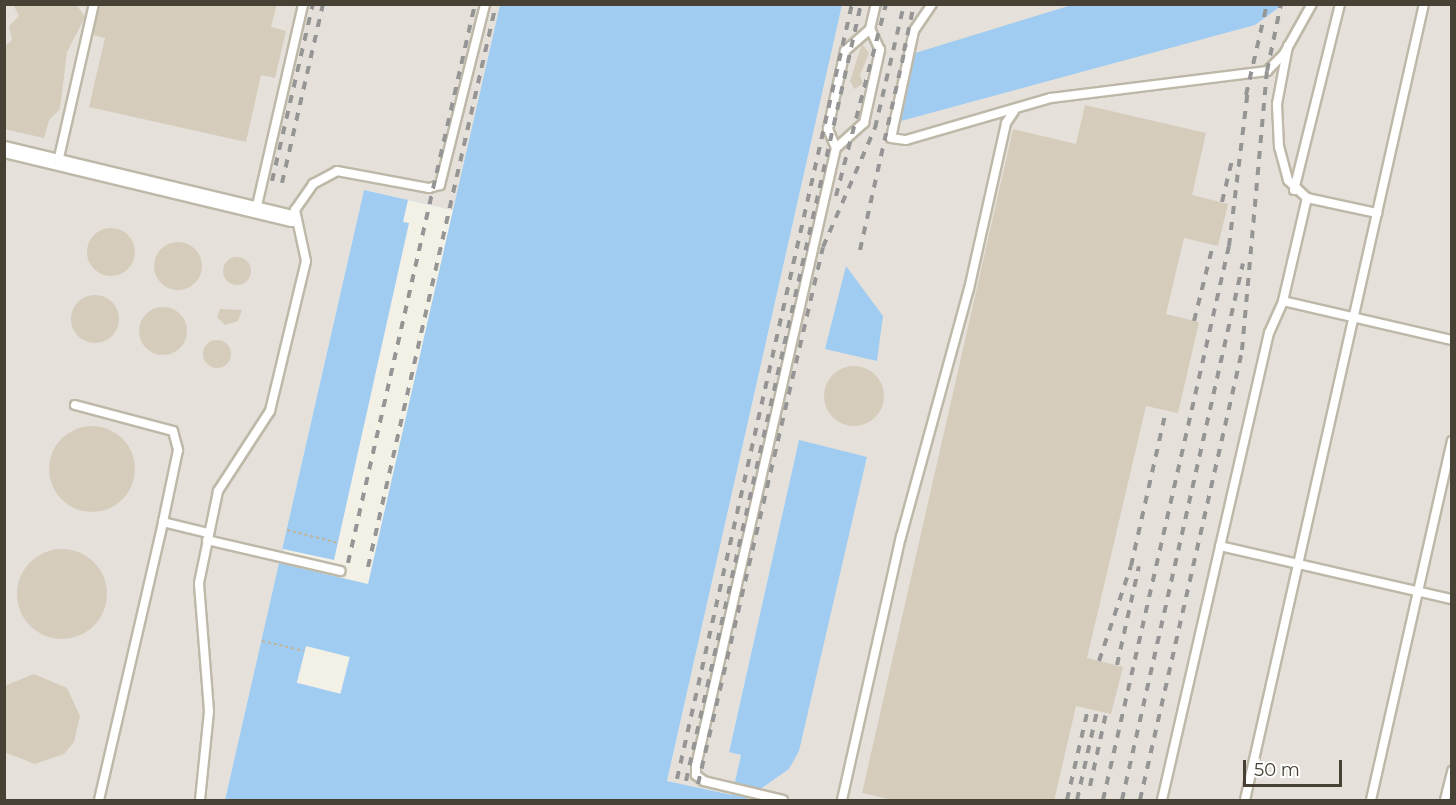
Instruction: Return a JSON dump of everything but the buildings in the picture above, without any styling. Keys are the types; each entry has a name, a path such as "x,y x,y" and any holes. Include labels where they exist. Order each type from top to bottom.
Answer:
{"street":[{"path":"4,149 292,218"}],"lane":[{"path":"58,162 93,4"},
{"path":"256,210 303,4"},
{"path":"200,801 208,742 209,678 199,608 207,537 225,477 256,439 270,411 306,261 305,243 292,218 313,184 337,171 429,188 440,185 485,4"},
{"path":"836,148 828,129 845,51 870,29 876,4"},
{"path":"932,4 914,31 891,138 906,140 1014,111 1051,98 1267,71 1288,46 1312,4"},
{"path":"1294,190 1340,4"},
{"path":"1245,801 1424,4"},
{"path":"783,801 704,781 695,772 836,148 864,123 880,50 870,29"},
{"path":"1288,46 1277,128 1284,167 1294,190 1307,198 1377,213"},
{"path":"842,801 901,537 969,289 1006,123 1014,111"},
{"path":"1162,801 1269,333 1283,301 1307,198"},
{"path":"1283,301 1452,340"},
{"path":"75,405 173,431 178,450 99,801"},
{"path":"1371,801 1452,441"},
{"path":"163,522 207,537 340,571"},
{"path":"1220,546 1298,566 1452,599"},
{"path":"1445,801 1452,771"}],"path":[{"path":"287,530 338,543"},
{"path":"262,641 304,651"}],"shaded area":[{"path":"5,5 500,5 453,210 364,190 225,800 5,800"},
{"path":"842,5 1451,5 1451,800 745,800 789,769 867,458 799,441 729,751 741,755 732,795 667,781"}],"water":[{"path":"1075,4 1282,5 1255,25 901,121 915,53"},
{"path":"500,5 842,5 667,781 732,795 741,755 729,752 799,440 867,457 799,751 789,769 745,800 225,800 364,190 453,210"},
{"path":"846,266 883,316 877,361 825,349"}],"pier":[{"path":"408,200 453,210 368,584 279,563 283,549 334,560 409,223 403,222"},
{"path":"306,646 350,657 340,694 297,683"}],"railway":[{"path":"272,181 313,4"},
{"path":"282,183 323,4"},
{"path":"348,563 475,4"},
{"path":"368,567 496,4"},
{"path":"677,779 852,4"},
{"path":"686,781 861,4"},
{"path":"836,196 886,4"},
{"path":"698,784 823,247 875,128 904,4"},
{"path":"904,51 914,4"},
{"path":"1246,95 1267,4"},
{"path":"1140,800 1242,350 1267,71 1281,4"},
{"path":"860,250 906,45"},
{"path":"1103,800 1229,246 1248,89"},
{"path":"1222,202 1232,160"},
{"path":"1194,321 1213,245"},
{"path":"1122,800 1243,263"},
{"path":"1099,661 1131,566 1166,411"},
{"path":"1117,665 1139,566"},
{"path":"1067,800 1088,709"},
{"path":"1077,800 1097,711"},
{"path":"1090,786 1106,713"}]}
